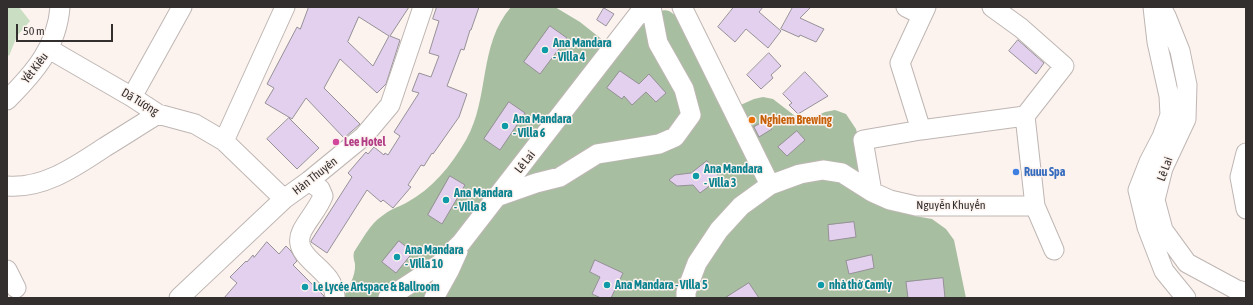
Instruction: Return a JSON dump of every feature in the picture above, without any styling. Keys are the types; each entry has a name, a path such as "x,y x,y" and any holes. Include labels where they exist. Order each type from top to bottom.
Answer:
{"street":[{"name":"Yết Kiêu","path":"7,100 29,79 49,49 59,17 60,7"},
{"path":"132,97 182,7"},
{"path":"224,141 285,7"},
{"name":"Hàn Thuyên","path":"179,298 284,199 309,181 364,136 390,105 423,7"},
{"name":"Lê Lai","path":"388,298 440,264 461,243 499,196 644,7"},
{"path":"499,196 536,183 560,177 597,154 659,144 675,137 691,115 684,89 658,43 652,7"},
{"path":"682,7 770,185"},
{"path":"992,7 1021,28 1064,66 1025,116 1035,206 1054,250"},
{"path":"1153,7 1157,42 1170,96 1170,115 1162,137 1149,162 1138,190 1147,227 1164,271 1186,298"},
{"name":"Lê Lai","path":"1161,7 1180,51 1187,85 1186,118 1163,168 1155,200 1163,230 1187,263 1237,290 1246,292"},
{"path":"918,10 900,63 921,130"},
{"name":"Dã Tượng","path":"49,49 132,97 158,114 195,124 224,141 284,199"},
{"path":"7,186 15,187 49,180 76,167 158,114"},
{"path":"872,192 863,140 921,130 1025,116"},
{"path":"1246,153 1240,177 1246,209"},
{"name":"Nguyễn Khuyến","path":"686,298 686,292 697,263 718,230 741,206 770,185 800,174 823,170 842,173 872,192 890,200 916,206 1035,206"},
{"path":"309,181 320,189 323,196 319,206 302,232 300,240 301,250 330,281 336,296 335,298"},
{"path":"434,298 449,271 461,243"},
{"path":"7,270 16,288"}],"green space":[{"path":"7,7 19,7 30,21 17,36 9,56 7,54"},
{"path":"511,7 555,7 580,22 609,45 625,46 651,17 663,10 669,11 677,16 717,101 726,107 736,107 754,99 763,97 773,99 799,119 807,120 825,112 835,110 846,114 856,129 868,173 894,209 915,216 932,219 946,229 954,240 966,298 343,298 354,273 354,252 370,228 385,214 406,203 432,184 454,159 466,140 479,107 493,38"}],"building":[{"path":"309,7 409,7 390,36 400,40 386,84 377,93 340,59 324,88 360,124 344,138 306,98 292,119 265,103 274,88 267,84 297,27 300,29","holes":["359,17 389,36 373,66 348,42"]},
{"path":"437,7 479,7 464,50 461,49 447,86 467,94 459,117 424,166 421,165 408,185 411,187 393,208 383,200 381,202 367,190 327,253 311,241 352,177 348,173 366,152 368,154 374,147 384,155 385,153 388,155 400,136 394,132 419,93 412,91 419,73 431,77 439,56 429,53 439,21 433,19"},
{"path":"734,7 763,7 759,12 781,31 768,48 746,29 735,42 718,27"},
{"path":"793,7 811,7 800,18 824,29 816,42 800,35 799,37 781,29"},
{"path":"604,8 614,14 606,26 597,20"},
{"name":"Ana Mandara - Villa 4","path":"550,26 567,38 540,74 524,62"},
{"path":"1018,40 1044,63 1036,74 1009,51"},
{"path":"769,53 781,66 771,75 773,78 761,89 747,75"},
{"path":"620,71 639,84 649,74 666,93 656,102 646,92 632,105 624,96 622,99 607,88"},
{"path":"805,72 828,96 798,114 789,105 792,103 783,94"},
{"name":"Ana Mandara - Villa 6","path":"509,102 525,113 500,150 484,139"},
{"path":"289,118 319,148 297,169 267,139"},
{"path":"767,120 772,129 759,137 754,127"},
{"path":"797,131 805,140 787,156 778,147"},
{"name":"Ana Mandara - Villa 3","path":"707,161 720,178 700,193 693,185 677,186 669,180 675,175 691,173"},
{"name":"Ana Mandara - Villa 8","path":"450,176 465,185 442,224 428,215"},
{"path":"854,222 856,237 829,241 828,225"},
{"name":"Ana Mandara - Villa 10","path":"399,241 413,252 396,273 382,262"},
{"path":"267,242 279,254 286,246 297,261 293,265 324,296 324,298 224,298 237,283 230,277 253,255 254,257"},
{"path":"872,255 874,268 849,274 846,261"},
{"name":"Ana Mandara - Villa 5","path":"595,260 623,273 611,298 601,298 592,294 600,277 590,272"},
{"path":"943,278 945,298 908,298 906,282"},
{"path":"749,283 759,298 725,298"}],"place":[{"name":"Ana Mandara - Villa 4","path":"545,50"},
{"name":"Nghiem Brewing","path":"752,120"},
{"name":"Ana Mandara - Villa 6","path":"505,126"},
{"name":"Lee Hotel","path":"336,142"},
{"name":"Ruuu Spa","path":"1016,172"},
{"name":"Ana Mandara - Villa 3","path":"696,176"},
{"name":"Ana Mandara - Villa 8","path":"446,200"},
{"name":"Ana Mandara - Villa 10","path":"397,257"},
{"name":"Ana Mandara - Villa 5","path":"607,285"},
{"name":"nhà thờ Camly","path":"821,285"},
{"name":"Le Lycée Artspace & Ballroom","path":"305,287"}]}
